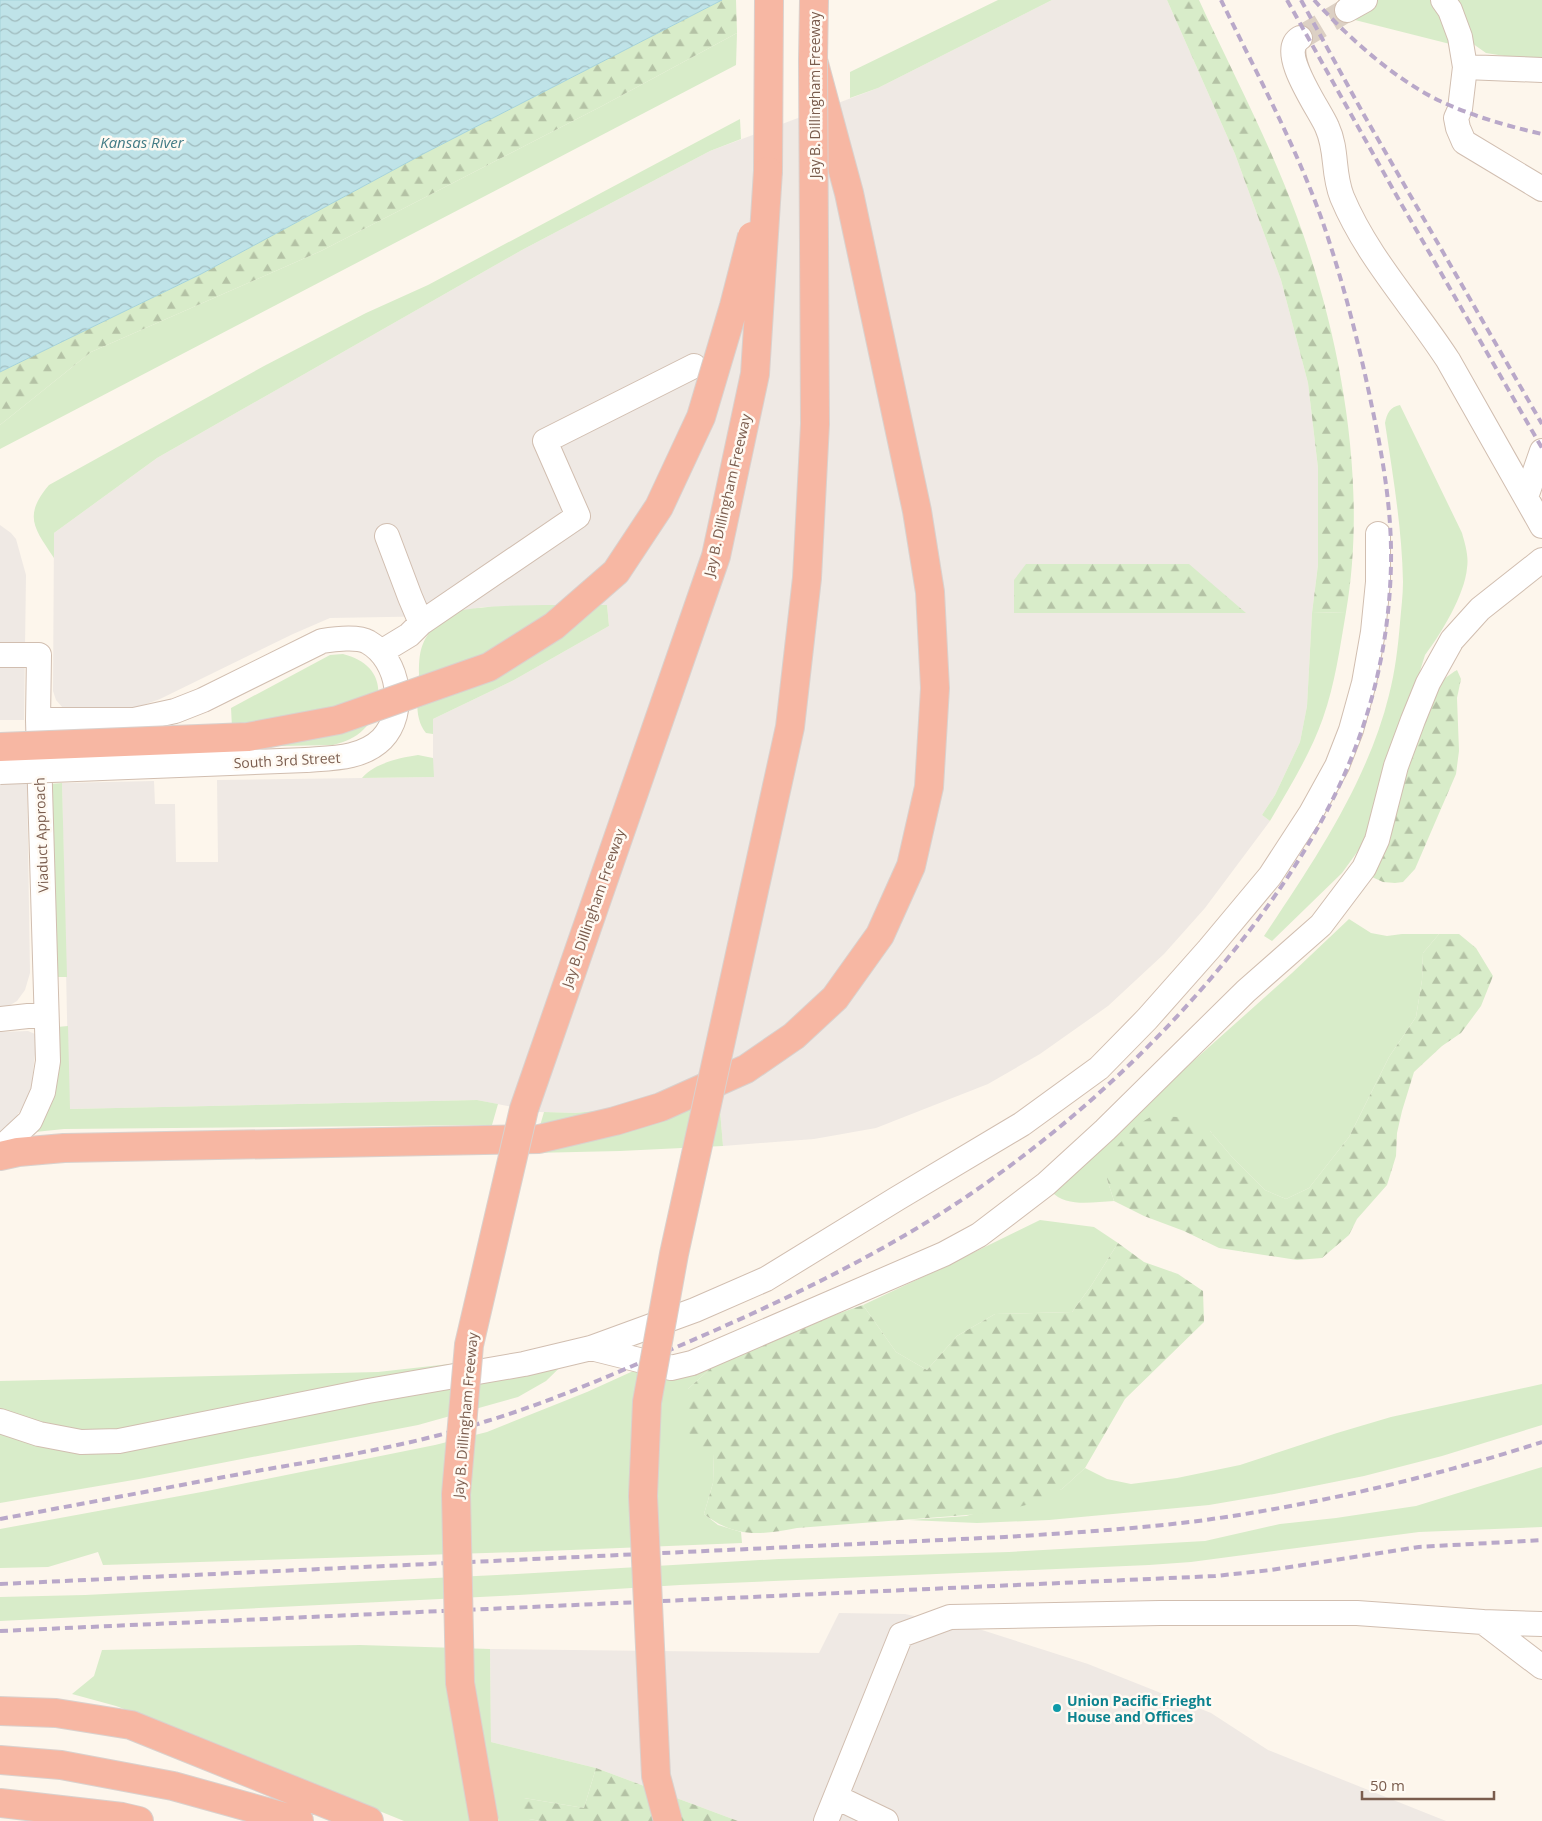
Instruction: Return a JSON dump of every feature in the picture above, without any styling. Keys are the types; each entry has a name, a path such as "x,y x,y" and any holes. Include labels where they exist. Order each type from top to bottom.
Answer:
{"highway":[{"name":"Jay B. Dillingham Freeway","path":"484,1821 460,1684 456,1494 469,1345 524,1109 716,556 755,374 768,171 769,0"},
{"name":"Jay B. Dillingham Freeway","path":"668,1821 656,1776 643,1496 647,1402 674,1254 790,727 807,578 815,424 814,0"},
{"path":"0,1156 18,1152 64,1148 539,1139 615,1121 661,1107 746,1069 794,1036 835,998 880,935 911,866 929,787 935,688 930,592 917,511 849,193 813,60"},
{"path":"0,747 248,737 338,720 488,667 554,626 616,572 659,507 701,417 734,306 768,171"},
{"path":"0,1711 56,1713 131,1725 369,1821"},
{"path":"56,1713 194,1766 300,1821"},
{"path":"0,1760 61,1766 173,1786 300,1821"},
{"path":"0,1803 122,1817 138,1821"}],"street":[{"path":"1443,0 1450,10 1460,37 1465,67 1460,109 1456,118 1464,142 1542,189"},
{"path":"1300,38 1296,40 1293,53 1298,71 1312,102 1327,125 1334,145 1336,158 1334,170 1342,197 1367,244 1404,300 1448,360 1542,526"},
{"path":"1465,67 1542,70"},
{"path":"38,720 134,720 175,711 203,700 322,640 344,638 367,641 381,652 409,635 421,623 578,516 544,441 694,366"},
{"path":"1526,496 1542,451"},
{"path":"0,1421 39,1434 81,1442 119,1441 368,1391 524,1364 591,1348 694,1310 766,1279 1022,1124 1099,1068 1147,1019 1270,876 1311,813 1337,766 1351,730 1364,682 1373,632 1378,582 1378,534"},
{"path":"387,536 421,623"},
{"path":"591,1348 671,1368 692,1363 944,1254 979,1235 1046,1184 1112,1123 1246,991 1321,925 1342,899 1364,868 1377,840 1396,766 1413,720 1428,683 1452,640 1480,609 1542,560"},
{"name":"South 3rd Street","path":"0,772 346,757 364,751 381,740 393,723 396,706 396,681 390,665 381,652"},
{"name":"Viaduct Approach","path":"0,655 38,655 38,720 48,1061 43,1092 30,1121 0,1149"},
{"path":"0,1020 46,1014"},
{"path":"826,1821 901,1635 950,1617 1160,1613 1357,1613 1483,1622 1542,1624"},
{"path":"1483,1622 1542,1667"},
{"path":"836,1797 886,1821"}],"shaded area":[{"path":"1052,0 1167,0 1235,154 1281,280 1308,383 1318,468 1318,565 1312,613 1307,706 1300,742 1275,795 1262,815 1270,821 1205,908 1164,954 1108,1006 1040,1054 988,1084 876,1128 814,1139 723,1146 719,1098 575,1113 539,1112 477,1100 69,1109 62,783 154,781 155,804 175,804 176,862 218,862 217,780 433,777 433,719 514,680 609,626 607,605 482,607 444,616 330,618 160,699 135,708 76,712 63,708 56,700 53,691 54,533 157,458 522,250 710,151 878,88","holes":["1014,580 1245,613 1015,613"]},
{"path":"0,525 16,539 26,575 24,720 0,720"},
{"path":"0,781 27,781 30,973 25,990 17,1001 0,1011"},
{"path":"28,1031 35,1034 36,1045 31,1090 21,1110 0,1137 0,1032"},
{"path":"839,1613 905,1614 982,1630 1088,1664 1211,1713 1268,1750 1446,1821 738,1821 596,1768 491,1742 490,1649 819,1653"}],"green space":[{"path":"722,0 736,0 737,33 602,106 321,251 91,352 0,425 0,372 201,274 423,154"},
{"path":"998,0 1052,0 878,88 850,98 850,72"},
{"path":"1167,0 1199,0 1275,162 1313,263 1338,361 1352,463 1354,514 1352,563 1346,612 1312,613 1318,565 1318,468 1308,383 1281,280 1235,154"},
{"path":"1376,0 1430,0 1440,10 1454,45 1347,18"},
{"path":"1447,0 1542,0 1542,62 1486,53 1469,41"},
{"path":"737,33 736,65 0,449 0,425 91,352 321,251 602,106"},
{"path":"740,119 741,139 710,151 522,250 157,458 54,533 54,558 41,538 34,522 34,514 36,505 49,485 264,366 366,313 428,285"},
{"path":"1400,405 1462,533 1467,559 1465,578 1462,590 1451,613 1425,655 1368,837 1342,873 1272,941 1264,936 1320,850 1368,759 1380,727 1391,686 1395,668 1403,582 1399,522 1385,423 1390,411"},
{"path":"1026,564 1189,564 1246,613 1014,613 1014,580"},
{"path":"607,605 609,626 514,680 433,719 433,734 426,733 419,720 418,713 417,697 420,655 425,639 443,617 455,612 496,606"},
{"path":"1346,612 1334,679 1318,732 1292,784 1270,821 1262,815 1275,795 1300,742 1307,706 1312,613"},
{"path":"343,654 361,661 367,666 376,679 378,687 375,712 369,724 361,732 350,739 333,745 233,747 231,708 330,655"},
{"path":"1457,670 1461,679 1457,698 1459,751 1456,774 1415,869 1403,882 1383,882 1372,877 1423,712 1433,693 1441,683"},
{"path":"418,755 433,758 434,777 362,778 380,765"},
{"path":"62,783 67,977 54,977 49,784"},
{"path":"1349,919 1371,933 1387,936 1439,934 1423,953 1422,980 1416,1017 1389,1057 1349,1137 1309,1188 1286,1199 1265,1190 1232,1157 1210,1131 1107,1179 1114,1201 1072,1202 1064,1200 1051,1191 1292,973"},
{"path":"1439,934 1459,934 1476,948 1493,976 1481,1006 1461,1033 1442,1046 1414,1072 1402,1111 1397,1133 1396,1156 1387,1185 1357,1219 1349,1235 1322,1258 1297,1260 1219,1248 1114,1201 1107,1179 1113,1151 1134,1127 1152,1116 1178,1117 1210,1131 1232,1157 1265,1190 1286,1199 1309,1188 1349,1137 1389,1057 1416,1017 1422,980 1423,953"},
{"path":"68,1026 70,1109 477,1100 498,1104 492,1125 64,1129 35,1132 57,1027"},
{"path":"719,1098 723,1146 532,1153 544,1112 575,1113"},
{"path":"1040,1220 1094,1227 1118,1243 1072,1312 995,1314 957,1336 927,1370 896,1352 863,1305 944,1267"},
{"path":"1118,1243 1144,1262 1178,1274 1203,1291 1204,1322 1125,1399 1085,1468 1062,1489 1026,1505 993,1513 797,1528 760,1533 738,1531 715,1522 704,1514 713,1483 714,1453 693,1445 684,1416 688,1389 711,1368 808,1324 863,1305 896,1352 927,1370 957,1336 995,1314 1072,1312"},
{"path":"584,1344 546,1381 518,1397 418,1425 139,1479 0,1503 0,1381 378,1372 512,1357"},
{"path":"642,1367 682,1373 711,1368 688,1389 714,1453 713,1483 704,1514 718,1525 741,1532 742,1543 103,1565 98,1552 48,1567 0,1568 0,1529 207,1491 435,1445 487,1432 587,1392"},
{"path":"1542,1384 1542,1425 1442,1456 1364,1476 1209,1505 1049,1520 977,1523 909,1520 966,1516 1062,1489 1085,1468 1107,1479 1131,1484 1177,1478 1240,1465 1391,1417"},
{"path":"1542,1467 1542,1527 1419,1532 1191,1562 1149,1565 680,1585 0,1621 0,1597 85,1595 779,1559 1009,1552 1205,1541 1280,1524 1416,1506"},
{"path":"360,1645 490,1649 491,1742 596,1768 584,1808 524,1798 529,1819 541,1821 404,1821 159,1722 116,1706 72,1694 94,1676 102,1650"},
{"path":"596,1768 738,1821 541,1821 517,1814 516,1801 524,1798 584,1808"}],"water":[{"name":"Kansas River","path":"0,0 722,0 423,154 201,274 0,372"}],"tunnel":[{"path":"1300,38 1347,10"}],"railway":[{"path":"0,1519 376,1450 432,1437 536,1405 754,1313 828,1277 900,1238 969,1195 1009,1167 1120,1074 1155,1040 1220,968 1280,888 1307,846 1331,802 1351,758 1367,713 1380,665 1388,616 1391,564 1390,524 1380,446 1362,360 1337,266 1322,220 1300,164 1221,0"},
{"path":"1287,0 1399,200 1542,448"},
{"path":"1301,0 1364,115 1542,424"},
{"path":"1314,0 1372,56 1423,92 1477,116 1542,134"},
{"path":"0,1584 1005,1537 1150,1526 1198,1521 1285,1507 1372,1489 1415,1479 1542,1442"},
{"path":"0,1631 1215,1576 1271,1570 1419,1547 1542,1540"}],"place":[{"name":"Union Pacific Frieght House and Offices","path":"1057,1708"}]}
